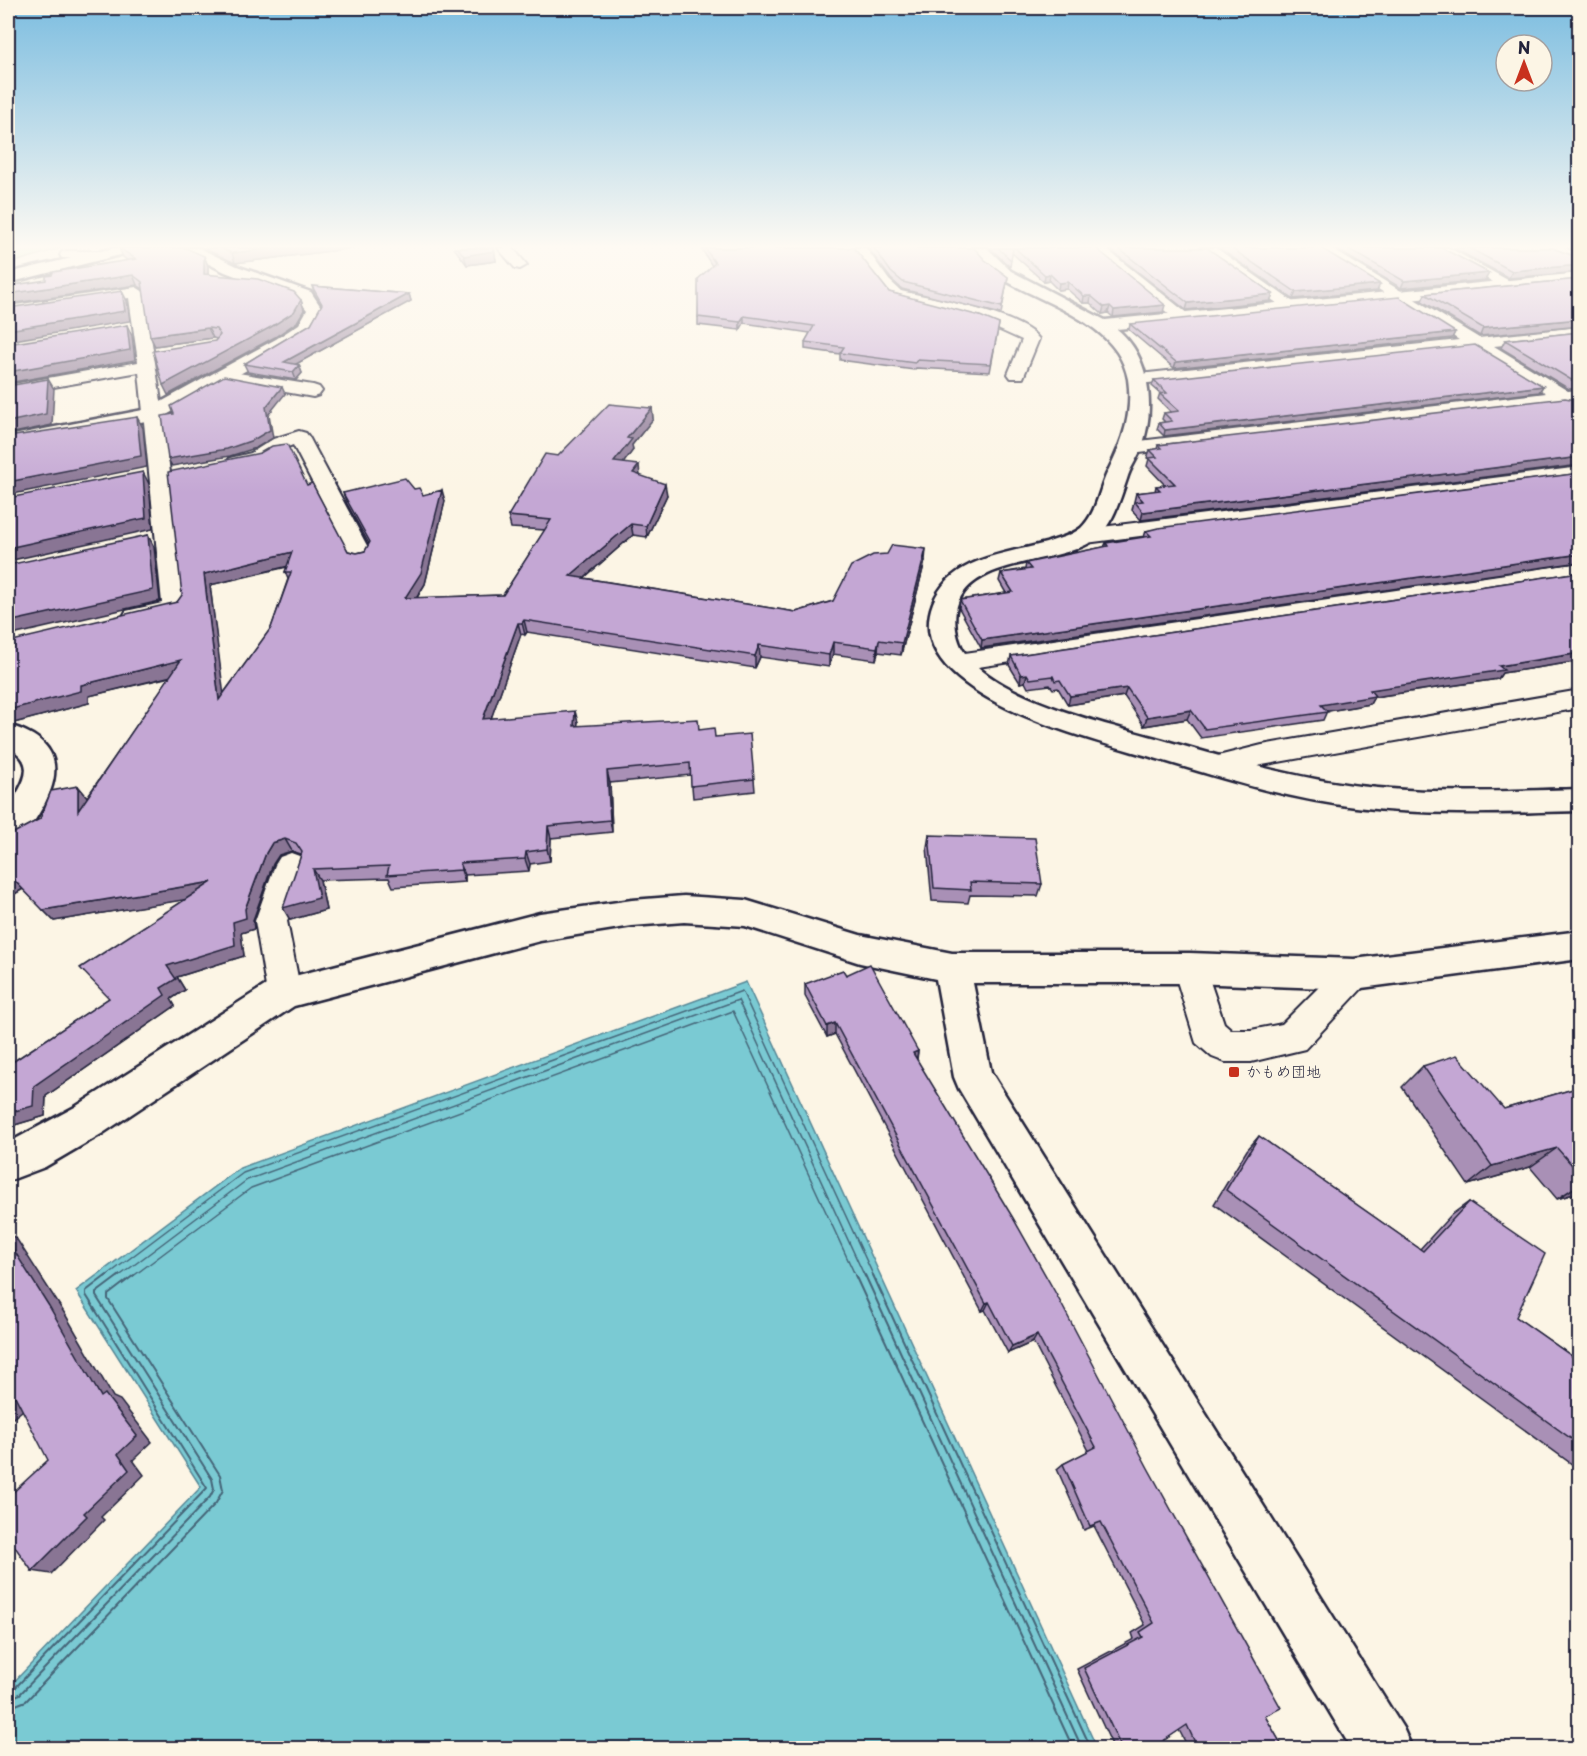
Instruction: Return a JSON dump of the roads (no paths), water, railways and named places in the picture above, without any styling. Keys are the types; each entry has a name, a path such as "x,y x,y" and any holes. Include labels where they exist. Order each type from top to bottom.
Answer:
{"street":[{"path":"118,620 174,607 154,414 145,361 136,330"},
{"path":"8,441 154,414 226,376 301,330"},
{"path":"1017,374 1031,339 1019,330"},
{"path":"1086,536 1105,510 1120,468 1131,448 1139,379 1122,341 1108,330"},
{"path":"1454,330 1575,399"},
{"path":"1139,379 1580,332"},
{"path":"8,390 145,361 167,352"},
{"path":"226,376 313,391"},
{"path":"1131,448 1575,399"},
{"path":"214,466 257,458 280,443 298,437 361,555"},
{"path":"135,477 181,473"},
{"path":"1580,473 1086,536 1060,547 976,570 958,584 944,603 943,632 950,653 958,662 982,683 1014,701 1056,717 1216,766 1286,784 1351,796 1417,801 1580,800"},
{"path":"143,540 166,535"},
{"path":"958,662 1580,570"},
{"path":"1216,766 1262,755 1580,699"},
{"path":"8,735 22,741 32,749 41,765 36,794 8,831"},
{"path":"284,993 271,921 291,865"},
{"path":"8,1162 31,1153 89,1120 284,993 540,927 632,913 684,909 745,913 860,949 952,968 1190,968 1354,974 1580,945"},
{"path":"952,968 973,1077 1383,1749"},
{"path":"1190,968 1209,1032 1225,1046 1251,1046 1292,1038 1354,974"}],"water":[{"path":"746,982 1097,1748 8,1748 8,1688 201,1487 76,1291 240,1168"}],"place":[{"name":"かもめ団地","path":"1234,1072"}]}
